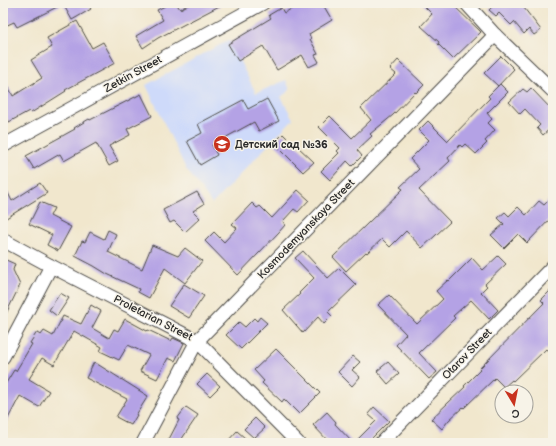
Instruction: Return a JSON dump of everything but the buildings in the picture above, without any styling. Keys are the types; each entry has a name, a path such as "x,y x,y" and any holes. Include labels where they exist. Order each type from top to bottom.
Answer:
{"street":[{"name":"Zetkin Street","path":"3,146 263,3"},
{"path":"466,3 495,35 553,91"},
{"name":"Kosmodemyanskaya Street","path":"143,443 197,341 495,35"},
{"name":"Proletarian Street","path":"3,240 197,341 298,443"},
{"path":"3,357 51,266"},
{"name":"Otarov Street","path":"381,443 553,266"}],"shaded area":[{"name":"Детский сад №36","path":"229,40 256,93 286,80 290,90 281,97 293,119 212,204 186,169 146,85"}],"place":[{"name":"Детский сад №36","path":"222,144"}]}
